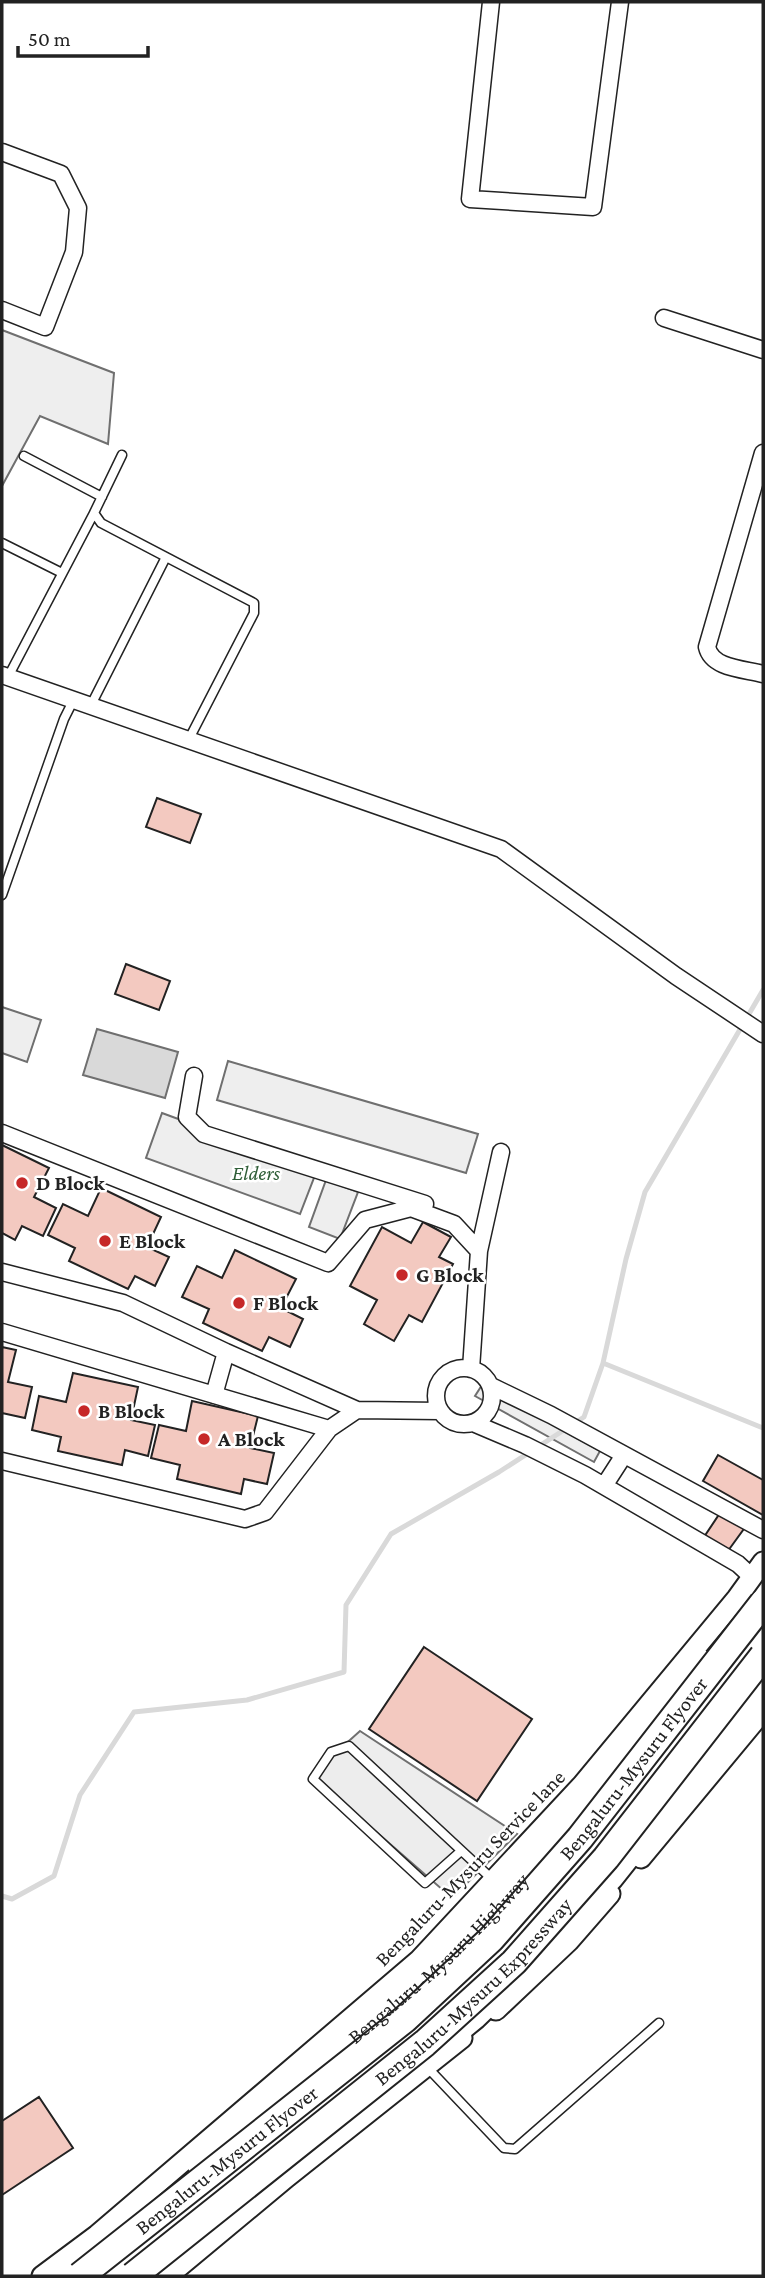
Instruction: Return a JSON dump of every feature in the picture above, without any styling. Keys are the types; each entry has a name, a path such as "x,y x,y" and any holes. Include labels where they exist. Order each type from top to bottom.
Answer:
{"highway":[{"name":"Bengaluru-Mysuru Highway","path":"60,2276 186,2177 441,1964 507,1897 593,1797 759,1575"},
{"name":"Bengaluru-Mysuru Flyover","path":"80,2276 395,2026 491,1939 580,1838 763,1603"},
{"name":"Bengaluru-Mysuru Expressway","path":"133,2276 425,2043 514,1962 606,1858 763,1656"},
{"name":"Bengaluru-Mysuru Expressway","path":"150,2276 474,2016 611,1875 725,1746 763,1685"},
{"path":"469,1935 512,1979"}],"street":[{"path":"491,2 470,199 593,207 620,2"},
{"path":"2,152 61,174 78,208 74,252 45,327 2,310"},
{"path":"664,318 763,350"},
{"path":"763,453 707,647 709,656 716,662 763,674"},
{"path":"5,676 501,849 763,1034"},
{"path":"194,1076 187,1117 204,1134 454,1213 454,1224"},
{"path":"2,1133 328,1264 365,1220 411,1208 454,1224 479,1251"},
{"path":"471,1369 479,1251 501,1152"},
{"path":"2,1272 123,1303 357,1410 440,1411 454,1422 473,1423 585,1475 759,1575"},
{"path":"2,1332 330,1429"},
{"path":"214,1395 226,1352"},
{"path":"440,1411 436,1392 445,1376 461,1368 471,1369 479,1372 491,1386 551,1415 763,1530"},
{"path":"473,1423 481,1419 491,1404 491,1386"},
{"path":"2,1461 245,1519 265,1512 330,1429 357,1410"},
{"path":"604,1486 624,1455"},
{"name":"Bengaluru-Mysuru Service lane","path":"42,2276 97,2235 419,1960 582,1785 759,1575"},
{"name":"Bengaluru-Mysuru Expressway","path":"168,2276 504,2003 569,1941 725,1746 763,1711"}],"lane":[{"path":"5,676 94,513 122,455"},
{"path":"24,456 102,497"},
{"path":"94,513 101,523 254,603 254,613 189,739"},
{"path":"2,543 62,573"},
{"path":"91,705 166,557"},
{"path":"2,895 64,719 74,699"},
{"path":"461,1850 425,1883 313,1779 331,1752 349,1746 495,1881"},
{"path":"427,2067 504,2148 515,2149 659,2023"}],"green space":[{"path":"2,330 114,373 108,444 40,416 2,486"},
{"path":"2,1007 41,1020 27,1062 2,1053"},
{"path":"228,1061 478,1134 466,1173 217,1100"},
{"name":"Elders","path":"162,1113 317,1170 300,1214 146,1158"},
{"path":"326,1180 358,1192 340,1239 309,1227"},
{"path":"482,1385 600,1451 594,1462 475,1396"}],"shaded area":[{"path":"97,1029 178,1052 165,1098 83,1075"},
{"path":"360,1731 517,1834 452,1898 311,1775"}],"building":[{"path":"157,798 201,814 190,843 146,827"},
{"path":"126,964 170,981 159,1010 115,994"},
{"name":"D Block","path":"2,1145 49,1168 34,1197 56,1208 43,1236 22,1226 15,1240 2,1233"},
{"name":"E Block","path":"101,1188 161,1217 147,1247 169,1257 155,1286 135,1276 128,1289 69,1261 75,1248 48,1235 63,1204 88,1216"},
{"name":"G Block","path":"423,1222 451,1237 439,1257 453,1264 422,1322 409,1315 394,1341 364,1324 377,1300 350,1286 382,1227 411,1243"},
{"name":"F Block","path":"235,1250 296,1279 281,1308 303,1319 290,1347 269,1337 262,1351 203,1323 209,1309 182,1297 197,1266 222,1278"},
{"path":"2,1347 16,1350 8,1382 32,1387 25,1418 2,1413"},
{"name":"B Block","path":"73,1373 138,1387 131,1420 155,1425 148,1456 125,1450 122,1465 58,1451 61,1437 32,1430 39,1396 66,1402"},
{"name":"A Block","path":"192,1401 258,1416 250,1448 274,1453 267,1484 244,1479 241,1494 177,1479 180,1465 151,1458 159,1425 186,1431"},
{"path":"718,1455 763,1480 763,1515 703,1481"},
{"path":"722,1510 746,1526 725,1555 702,1540"},
{"path":"424,1647 532,1719 477,1801 369,1729"},
{"path":"39,2097 73,2148 2,2195 2,2121"}],"waterway":[{"path":"2,1896 12,1899 54,1876 80,1795 134,1712 247,1700 344,1672 346,1605 391,1534 499,1472 584,1417 603,1363 626,1259 645,1192 763,990"},
{"path":"603,1363 763,1428"}],"place":[{"name":"D Block","path":"22,1183"},
{"name":"E Block","path":"105,1241"},
{"name":"G Block","path":"402,1275"},
{"name":"F Block","path":"239,1303"},
{"name":"B Block","path":"84,1411"},
{"name":"A Block","path":"204,1439"}]}
